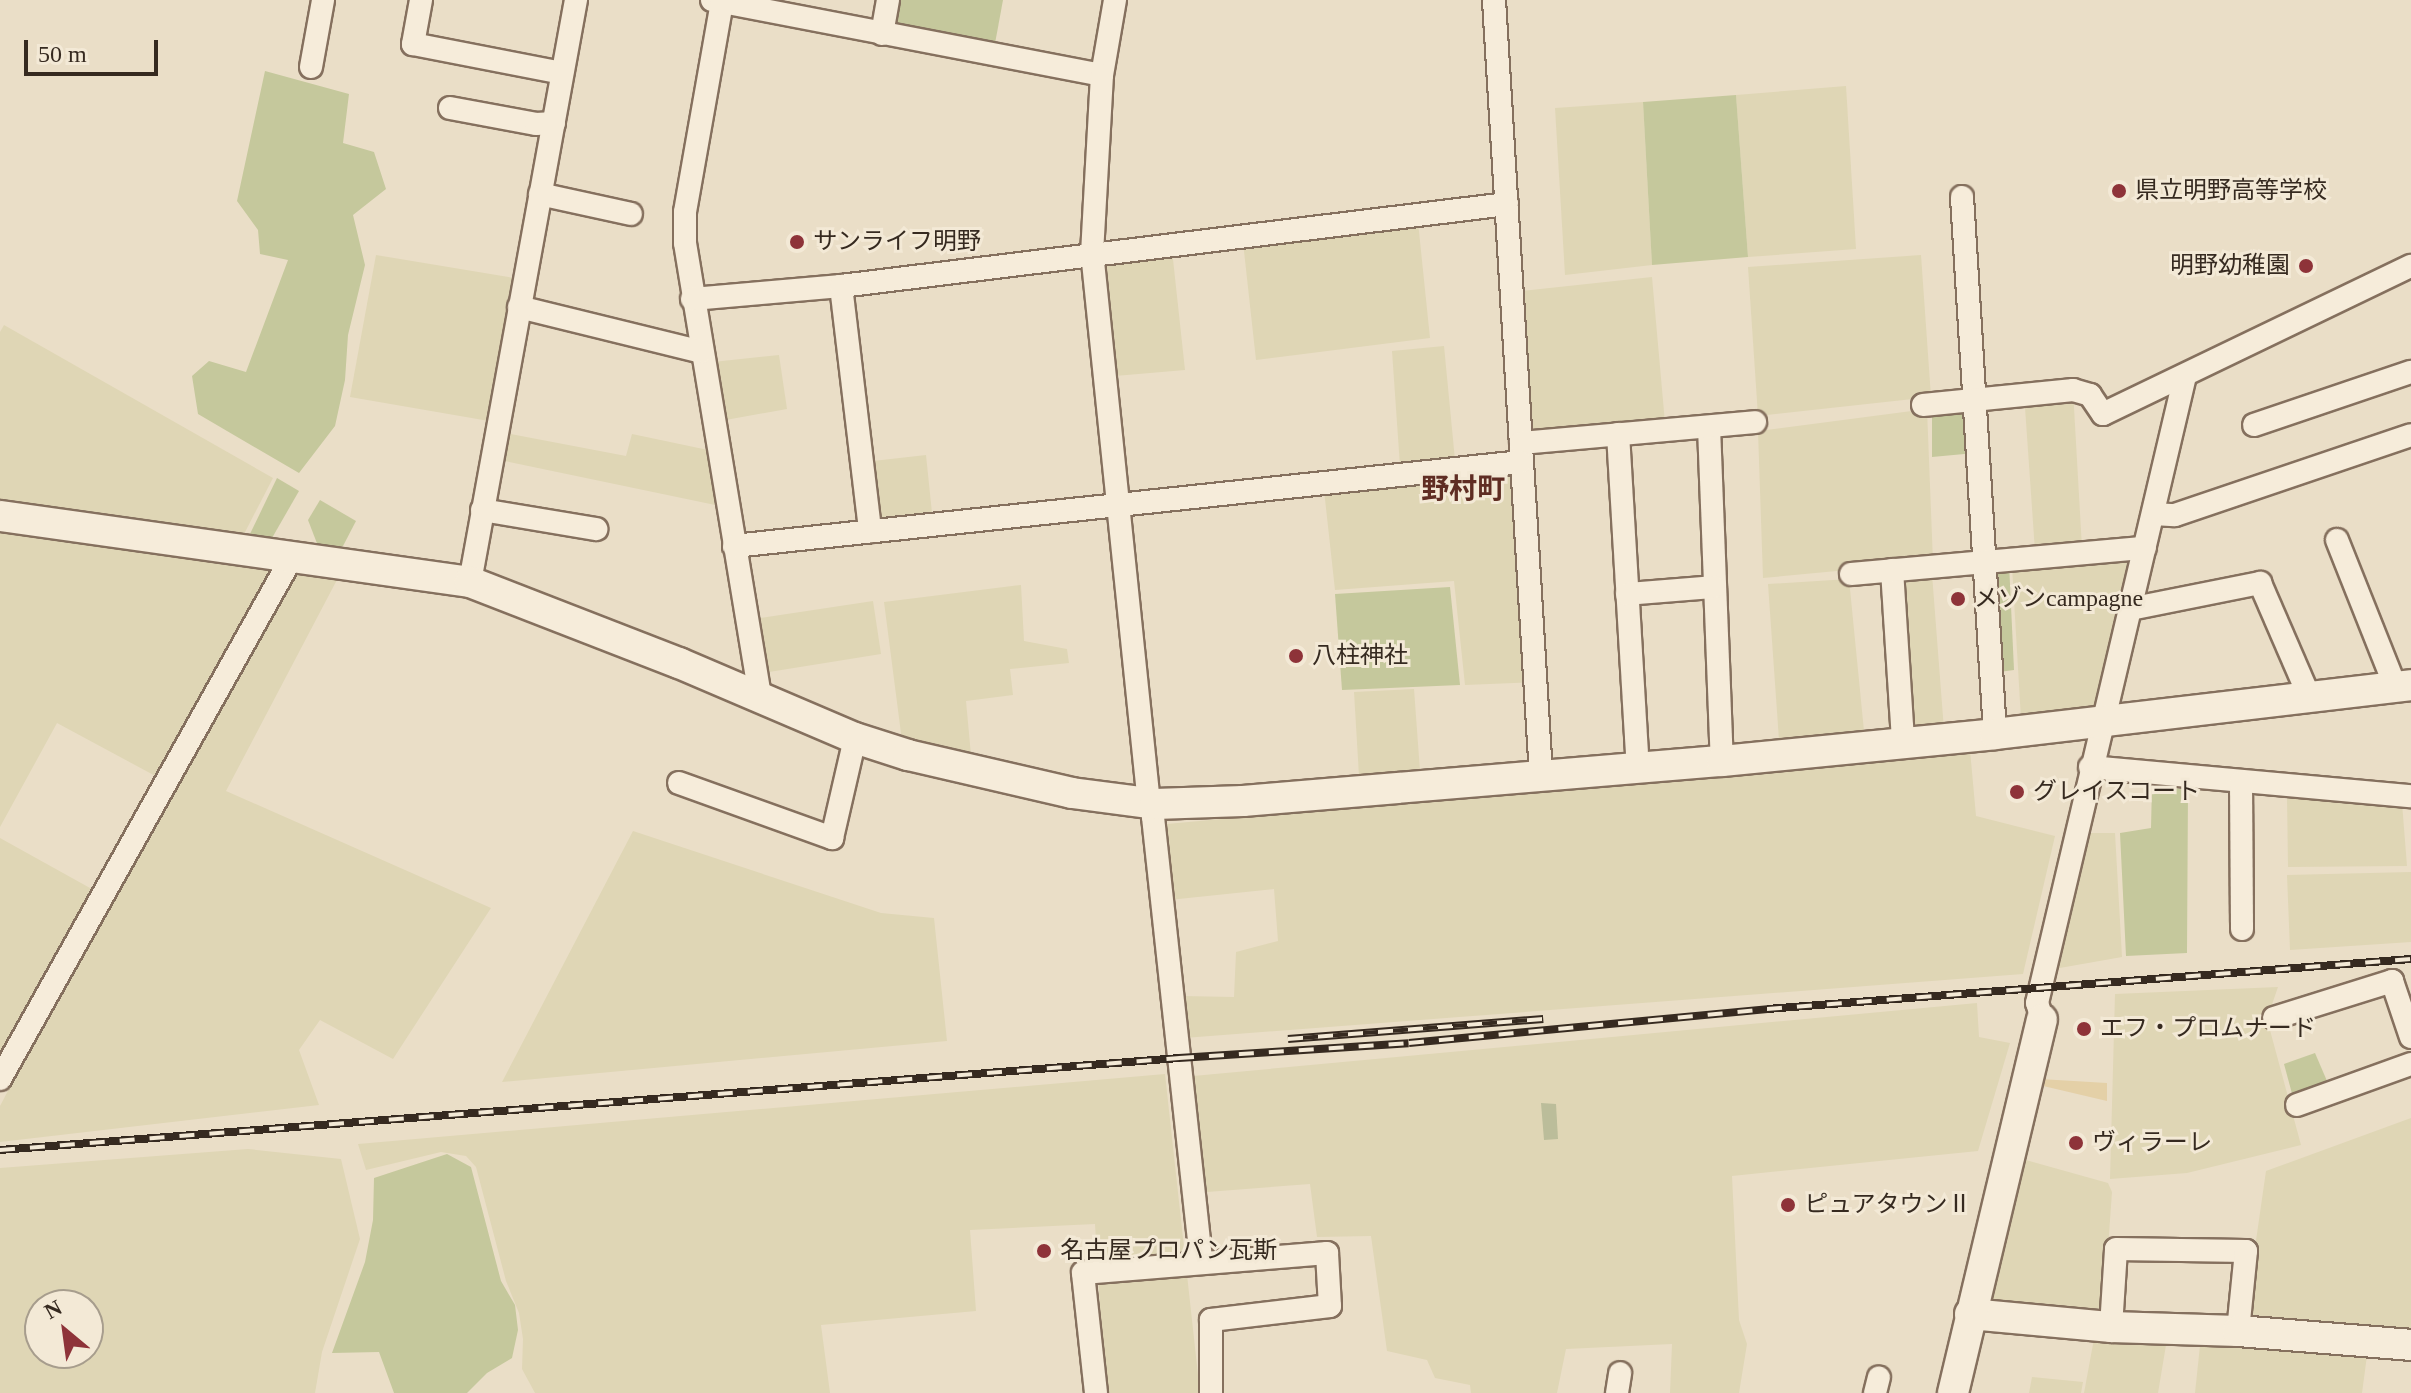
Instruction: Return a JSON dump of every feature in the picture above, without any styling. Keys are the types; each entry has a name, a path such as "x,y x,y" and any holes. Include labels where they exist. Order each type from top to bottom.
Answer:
{"street":[{"path":"311,67 323,0"},
{"path":"421,0 413,44 562,73"},
{"path":"470,582 576,0"},
{"path":"882,34 888,0"},
{"path":"1115,0 1102,75 1092,252 1201,1262"},
{"path":"1494,0 1541,774"},
{"path":"760,696 692,299 685,212 717,1 807,9 882,34 1102,75"},
{"path":"450,108 536,124 554,123"},
{"path":"540,194 631,214"},
{"path":"1962,197 1977,399 1995,734"},
{"path":"692,299 841,286 1092,252 1507,204"},
{"path":"1923,405 2073,390 2090,395 2103,414 2409,272"},
{"path":"841,286 870,531"},
{"path":"519,307 702,352"},
{"path":"2254,425 2411,372"},
{"path":"1953,1393 2042,1019 2037,1003 2090,767 2104,720 2185,376"},
{"path":"734,546 1120,505 1521,452 1618,434 1755,422"},
{"path":"1709,427 1722,761"},
{"path":"1618,434 1638,766"},
{"path":"2153,514 2175,515 2411,435"},
{"path":"482,510 596,529"},
{"path":"0,516 470,582 760,696 855,738 908,755 1072,793 1152,804 1243,801 1722,761 2406,688 2337,540"},
{"path":"1851,574 2145,548"},
{"path":"0,1079 292,557"},
{"path":"1892,570 1903,742"},
{"path":"2130,609 2260,583 2309,696"},
{"path":"1627,594 1714,587"},
{"path":"679,783 832,838 855,738"},
{"path":"2090,767 2411,796"},
{"path":"2241,782 2242,929"},
{"path":"2274,1018 2392,981 2411,1037"},
{"path":"2297,1105 2411,1064"},
{"path":"2111,1327 2116,1249 2246,1251 2238,1331"},
{"path":"1096,1393 1083,1273 1327,1253 1330,1306 1211,1320 1211,1393"},
{"path":"1970,1314 2111,1327 2238,1331 2411,1345"}],"shaded area":[{"path":"1846,86 1856,249 1748,257 1736,95"},
{"path":"1643,102 1652,265 1565,275 1555,108"},
{"path":"1418,222 1430,338 1256,360 1243,242"},
{"path":"1172,250 1185,370 1115,376 1102,259"},
{"path":"376,255 514,278 489,421 350,397"},
{"path":"1921,255 1931,397 1758,416 1748,267"},
{"path":"1652,277 1665,423 1530,435 1522,291"},
{"path":"4,325 273,478 243,536 0,501 0,332"},
{"path":"1444,346 1455,460 1400,466 1392,351"},
{"path":"779,355 787,409 720,421 713,362"},
{"path":"2073,390 2082,548 2035,551 2024,393"},
{"path":"1927,409 1933,562 1763,578 1758,431"},
{"path":"506,433 626,456 632,434 708,450 720,506 500,460"},
{"path":"926,455 932,513 878,519 873,461"},
{"path":"1521,469 1539,682 1465,685 1454,581 1335,590 1324,490"},
{"path":"0,527 275,566 161,779 57,723 0,827"},
{"path":"2137,560 2102,713 2021,719 2012,566"},
{"path":"293,567 339,576 226,791 491,908 393,1059 320,1020 299,1050 319,1105 0,1142 0,1106 139,843"},
{"path":"1932,574 1944,730 1908,735 1899,576"},
{"path":"1849,579 1864,731 1779,740 1768,584"},
{"path":"1021,585 1024,641 1067,649 1069,663 1010,669 1013,695 966,701 971,755 902,741 884,602"},
{"path":"873,601 881,654 769,672 760,618"},
{"path":"1414,689 1420,771 1359,776 1354,692"},
{"path":"1970,750 1976,816 2055,836 2023,974 1184,1038 1182,996 1234,997 1236,952 1278,941 1274,889 1169,900 1167,824"},
{"path":"2287,797 2402,803 2407,866 2288,867"},
{"path":"633,831 881,913 934,918 947,1041 502,1082"},
{"path":"2085,833 2115,833 2122,957 2054,969"},
{"path":"0,838 99,893 0,1063"},
{"path":"2411,872 2411,942 2290,950 2287,875"},
{"path":"2278,987 2267,1019 2301,1145 2187,1173 2110,1179 2115,994"},
{"path":"1977,1003 1979,1037 2010,1043 1978,1151 1732,1176 1739,1320 1747,1344 1739,1393 1670,1393 1672,1344 1566,1349 1557,1393 1471,1393 1470,1385 1435,1378 1427,1360 1387,1351 1371,1236 1317,1237 1310,1184 1207,1192 1193,1076"},
{"path":"1165,1074 1200,1393 1105,1393 1095,1224 970,1230 976,1311 821,1325 830,1393 535,1393 522,1369 523,1339 519,1313 506,1281 476,1167 466,1156 441,1152 366,1170 358,1144"},
{"path":"2411,1118 2411,1339 2244,1324 2266,1171"},
{"path":"248,1149 341,1159 360,1239 322,1352 315,1393 0,1393 0,1168"},
{"path":"2022,1159 2108,1183 2112,1192 2103,1318 1986,1301"},
{"path":"2096,1328 2168,1333 2158,1393 2084,1393"},
{"path":"2201,1336 2368,1348 2362,1393 2195,1393"},
{"path":"2032,1377 2083,1382 2081,1393 2029,1393"}],"green space":[{"path":"897,0 1003,0 994,49 900,27 894,16"},
{"path":"265,71 349,94 343,143 374,152 386,189 353,215 365,265 348,335 345,380 335,426 299,473 198,414 192,376 209,361 246,372 288,260 260,254 258,230 237,201"},
{"path":"1736,95 1748,257 1652,265 1643,102"},
{"path":"1970,405 1975,453 1932,457 1932,409"},
{"path":"277,478 299,491 272,538 249,536"},
{"path":"320,500 356,521 343,546 318,546 308,520"},
{"path":"2009,563 2014,670 1999,672 1992,564"},
{"path":"1450,587 1460,685 1342,690 1335,594"},
{"path":"2152,785 2188,790 2187,953 2126,956 2120,833 2151,828"},
{"path":"2315,1053 2330,1088 2294,1101 2284,1064"},
{"path":"1541,1103 1556,1104 1558,1139 1544,1140"},
{"path":"447,1154 471,1167 501,1281 515,1305 518,1330 512,1358 487,1373 467,1393 394,1393 379,1352 332,1353 365,1262 373,1220 374,1178"}],"sand":[{"path":"2040,1079 2107,1083 2107,1101 2039,1085"}],"railway":[{"path":"0,1150 1179,1058 1409,1043 1767,1009 2411,959"},
{"path":"1288,1039 1543,1019"}],"place":[{"name":"県立明野高等学校","path":"2119,191"},
{"name":"サンライフ明野","path":"797,242"},
{"name":"明野幼稚園","path":"2306,266"},
{"name":"メゾンcampagne","path":"1958,599"},
{"name":"八柱神社","path":"1296,656"},
{"name":"グレイスコート","path":"2017,792"},
{"name":"エフ・プロムナード","path":"2084,1029"},
{"name":"ヴィラーレ","path":"2076,1143"},
{"name":"ピュアタウンⅡ","path":"1788,1205"},
{"name":"名古屋プロパン瓦斯","path":"1044,1251"}],"district":[{"name":"野村町","path":"1463,489"}]}
